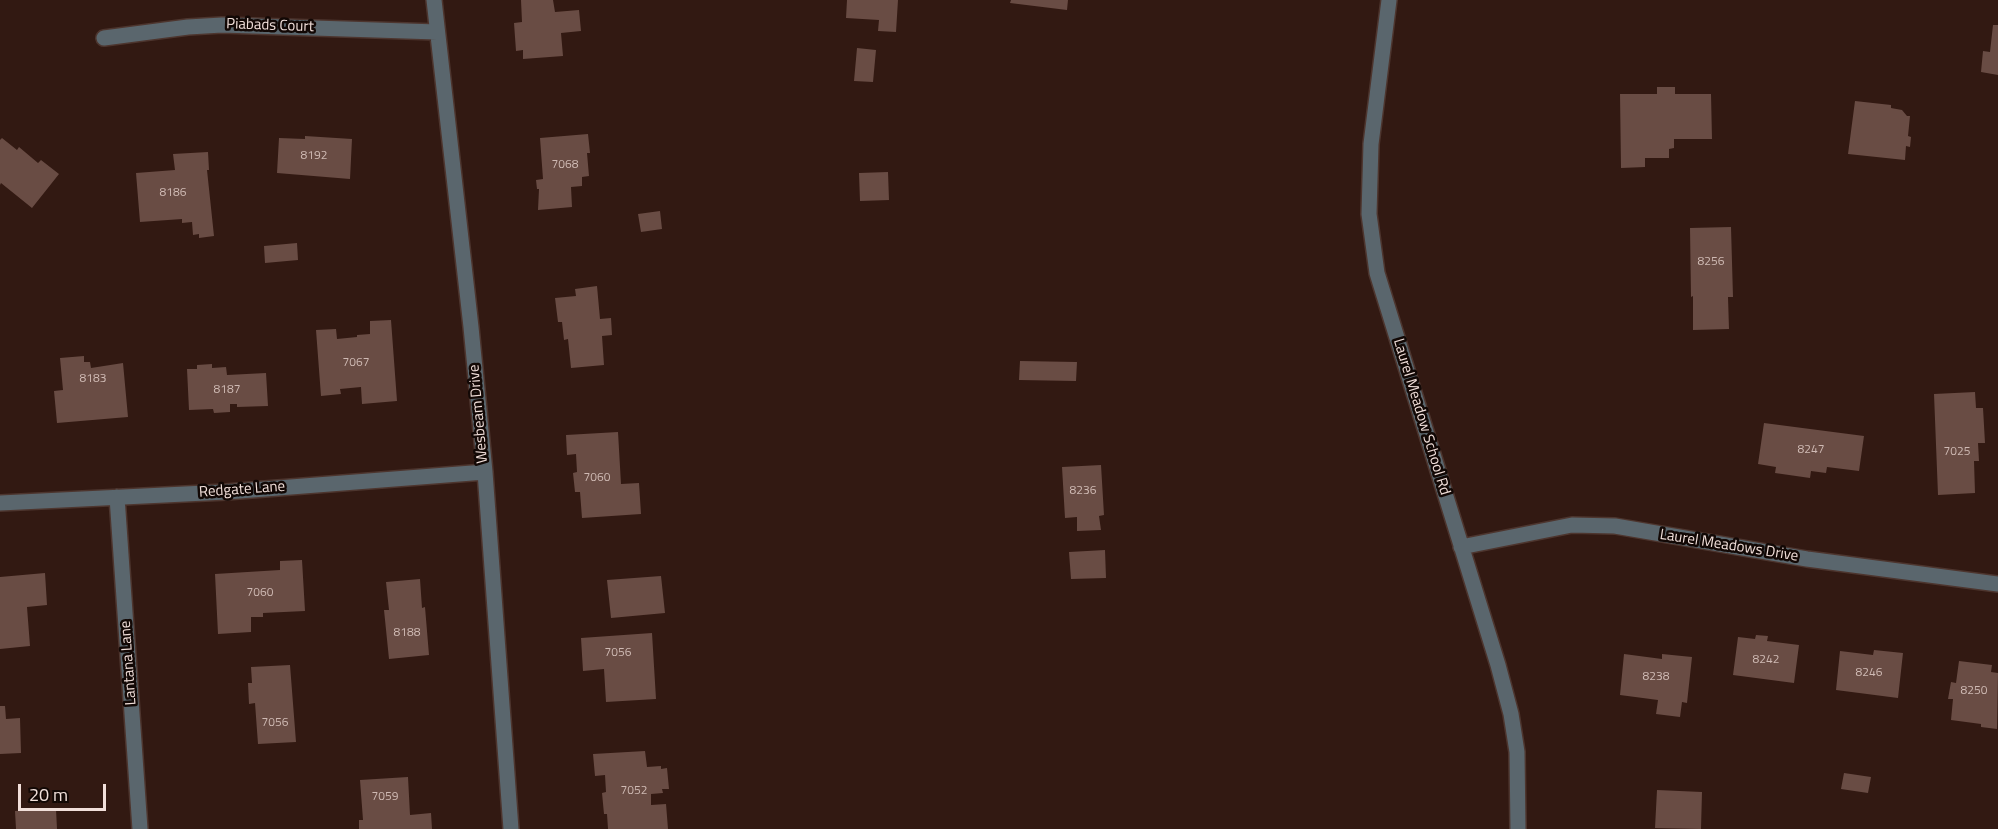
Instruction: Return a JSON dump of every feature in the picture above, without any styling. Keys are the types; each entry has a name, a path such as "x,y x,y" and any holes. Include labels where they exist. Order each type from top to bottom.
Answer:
{"street":[{"name":"Wesbeam Drive","path":"434,0 471,327 511,829"},
{"name":"Laurel Meadow School Rd","path":"1389,0 1371,144 1369,214 1375,261 1395,335 1498,664 1511,714 1517,752 1518,829"},
{"name":"Piabads Court","path":"104,38 222,25 437,32"},
{"name":"Redgate Lane","path":"0,503 226,492 484,472"},
{"name":"Lantana Lane","path":"117,497 140,829"},
{"name":"Laurel Meadows Drive","path":"1461,547 1572,525 1615,526 1807,559 1998,584"}],"building":[{"path":"521,0 553,0 555,12 579,10 581,31 561,33 563,56 523,59 523,50 516,51 514,23 522,22"},
{"path":"847,0 898,0 896,32 878,31 879,20 846,18"},
{"path":"1011,0 1068,0 1067,10 1010,3"},
{"path":"1993,25 1998,25 1998,75 1981,72 1983,51 1990,52"},
{"path":"857,48 876,50 873,82 854,81"},
{"path":"1657,87 1675,87 1675,94 1711,94 1712,139 1674,139 1674,148 1669,149 1669,158 1645,158 1645,167 1621,168 1620,94 1657,94"},
{"path":"1855,101 1891,105 1891,108 1902,110 1910,116 1908,136 1911,137 1910,147 1906,146 1905,160 1848,154"},
{"path":"588,134 589,176 582,177 582,186 571,187 572,207 538,210 539,189 537,189 536,180 543,179 540,138"},
{"path":"305,136 352,139 350,179 277,173 279,138 305,139"},
{"path":"2,138 17,150 19,147 38,163 41,160 59,174 32,208 1,183 0,185 0,140"},
{"path":"208,152 209,170 207,170 214,236 199,238 199,234 193,235 192,222 182,223 182,219 140,222 136,173 175,170 173,154"},
{"path":"888,172 889,200 860,201 859,173"},
{"path":"660,211 662,229 641,232 638,214"},
{"path":"1731,227 1733,297 1728,297 1729,329 1693,330 1690,228"},
{"path":"297,243 298,260 265,263 264,246"},
{"path":"597,286 600,319 611,318 612,335 602,336 604,365 571,368 568,339 564,340 562,322 558,322 555,298 576,296 575,289"},
{"path":"391,320 397,401 362,404 361,387 340,389 341,394 321,396 316,330 336,329 337,339 357,337 357,335 370,334 370,321"},
{"path":"84,356 84,362 90,362 91,368 123,363 128,417 57,423 54,391 63,390 60,358"},
{"path":"1020,361 1077,362 1076,381 1019,380"},
{"path":"212,364 212,368 226,367 227,375 266,373 268,406 237,407 237,404 230,404 230,412 214,413 213,409 189,410 187,369 197,369 197,365"},
{"path":"1975,392 1976,408 1983,408 1985,443 1978,443 1979,461 1974,461 1975,493 1938,495 1934,394"},
{"path":"1764,423 1864,436 1859,471 1827,467 1826,473 1811,471 1810,478 1775,473 1776,467 1758,464"},
{"path":"618,432 621,484 639,483 641,514 582,518 580,492 575,492 573,473 577,472 576,454 567,455 566,435"},
{"path":"1101,465 1104,515 1099,516 1101,530 1077,531 1077,517 1065,518 1062,467"},
{"path":"1105,550 1106,578 1071,579 1069,552"},
{"path":"302,560 305,611 263,613 263,617 251,617 251,632 218,634 215,574 280,570 280,561"},
{"path":"45,573 47,605 27,607 30,646 0,649 0,577"},
{"path":"661,576 665,613 611,618 607,580"},
{"path":"420,579 429,655 389,659 384,610 389,610 386,582"},
{"path":"652,633 656,699 606,702 604,669 583,671 581,638"},
{"path":"1756,635 1768,636 1767,641 1799,645 1794,683 1733,675 1738,637 1755,639"},
{"path":"1874,650 1903,653 1898,698 1836,690 1840,651 1873,655"},
{"path":"1624,654 1662,659 1662,654 1692,657 1687,703 1682,702 1680,717 1656,714 1658,700 1620,695"},
{"path":"1959,661 1992,665 1991,672 1998,673 1997,729 1981,727 1981,724 1951,720 1953,699 1948,699 1951,682 1956,683"},
{"path":"290,665 296,742 258,744 255,703 249,704 248,683 252,683 251,667"},
{"path":"0,706 5,706 6,719 20,718 21,753 0,754"},
{"path":"645,751 647,767 667,768 669,789 662,789 663,793 651,794 651,805 666,804 668,829 608,829 602,793 606,792 605,775 595,776 593,754"},
{"path":"1844,773 1871,777 1868,793 1841,789"},
{"path":"408,777 410,815 431,813 432,829 359,829 359,820 363,820 360,780"},
{"path":"1657,790 1702,792 1701,829 1655,828"},
{"path":"56,809 57,829 16,829 15,811"}]}
